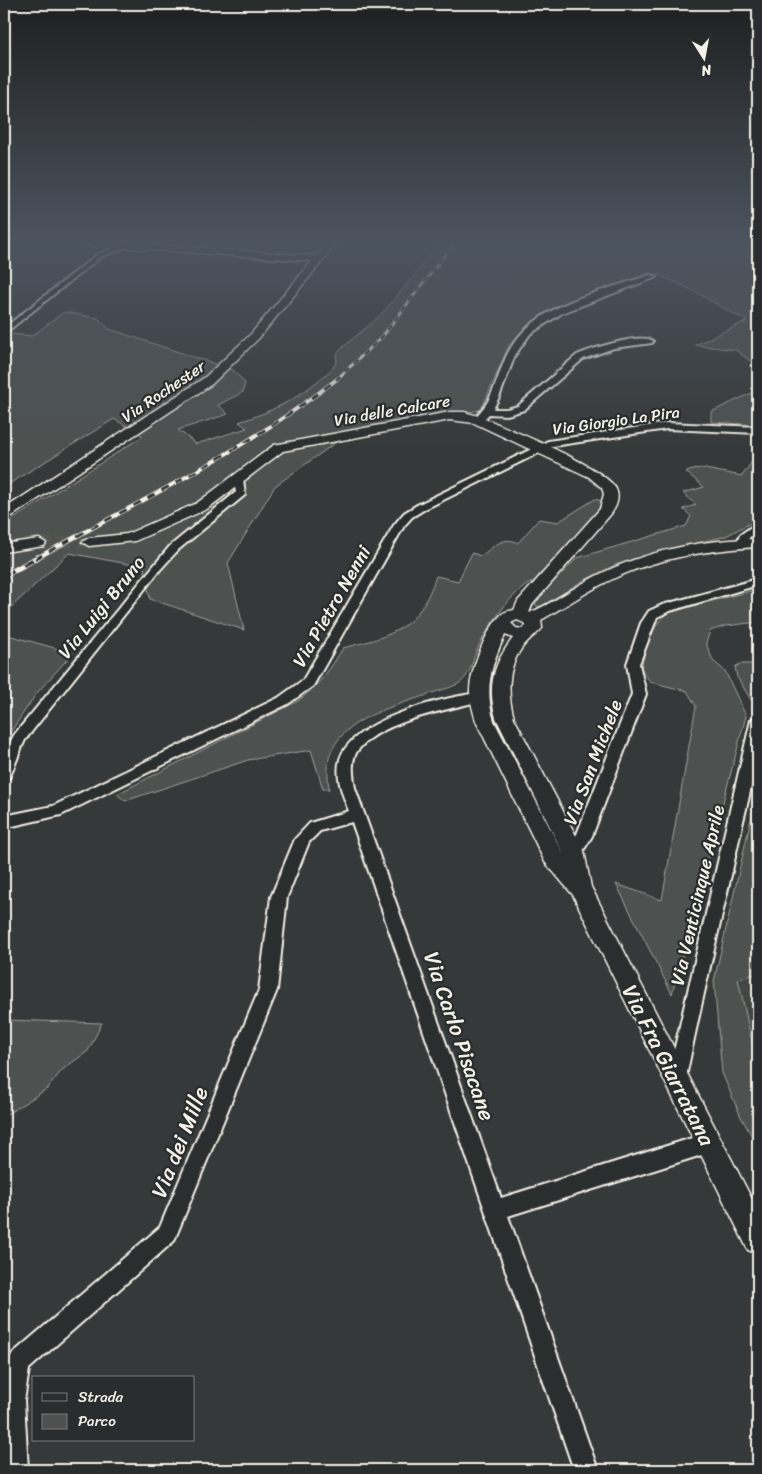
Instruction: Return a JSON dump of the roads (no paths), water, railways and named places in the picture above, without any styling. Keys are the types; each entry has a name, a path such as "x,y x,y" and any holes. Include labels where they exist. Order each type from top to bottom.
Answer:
{"main road":[{"name":"Via Rochester","path":"4,502 196,379 264,311"},
{"name":"Via Rochester","path":"4,515 208,381 250,342 273,311"},
{"name":"Via delle Calcare","path":"89,542 119,541 139,535 202,506 272,452 288,446 450,416 482,415 539,448 594,474 605,483 612,493 612,501 590,530 524,604 520,623"},
{"path":"4,548 39,543"},
{"path":"520,623 612,574 647,562 686,552 742,543 758,544"},
{"name":"Via Fra Giarratana","path":"520,623 481,673 479,698 485,721 552,856 580,889 758,1240"},
{"name":"Via Fra Giarratana","path":"520,623 500,676 499,702 505,718 574,851 580,889"}],"street":[{"path":"4,332 31,311"},
{"path":"482,415 516,347 529,330 546,318 562,311"},
{"path":"482,415 521,408 580,357 590,352 619,344 649,341"},
{"name":"Via Giorgio La Pira","path":"539,448 558,442 667,426 758,430"},
{"name":"Via Pietro Nenni","path":"4,822 56,812 283,701 308,683 399,525 408,515 539,448"},
{"name":"Via Luigi Bruno","path":"4,774 5,767 19,738 155,569 174,548 241,493 238,479"},
{"path":"742,543 744,537 758,525"},
{"name":"Via San Michele","path":"574,851 584,836 639,694 633,664 647,623 653,614 666,608 754,583"},
{"name":"Via Carlo Pisacane","path":"479,698 445,703 366,735 354,746 347,759 345,772 348,788 586,1470"},
{"name":"Via Venticinque Aprile","path":"677,1081 689,1017 709,939 758,720"},
{"name":"Via dei Mille","path":"16,1470 12,1395 15,1376 20,1362 167,1234 268,990 279,897 303,839 315,827 358,816"},
{"path":"495,1210 708,1143"}],"tunnel":[{"path":"39,543 89,542"}],"railway":[{"path":"336,380 382,337 402,311"},
{"path":"35,559 228,453 302,405 337,379"},
{"path":"4,576 38,557"}]}
